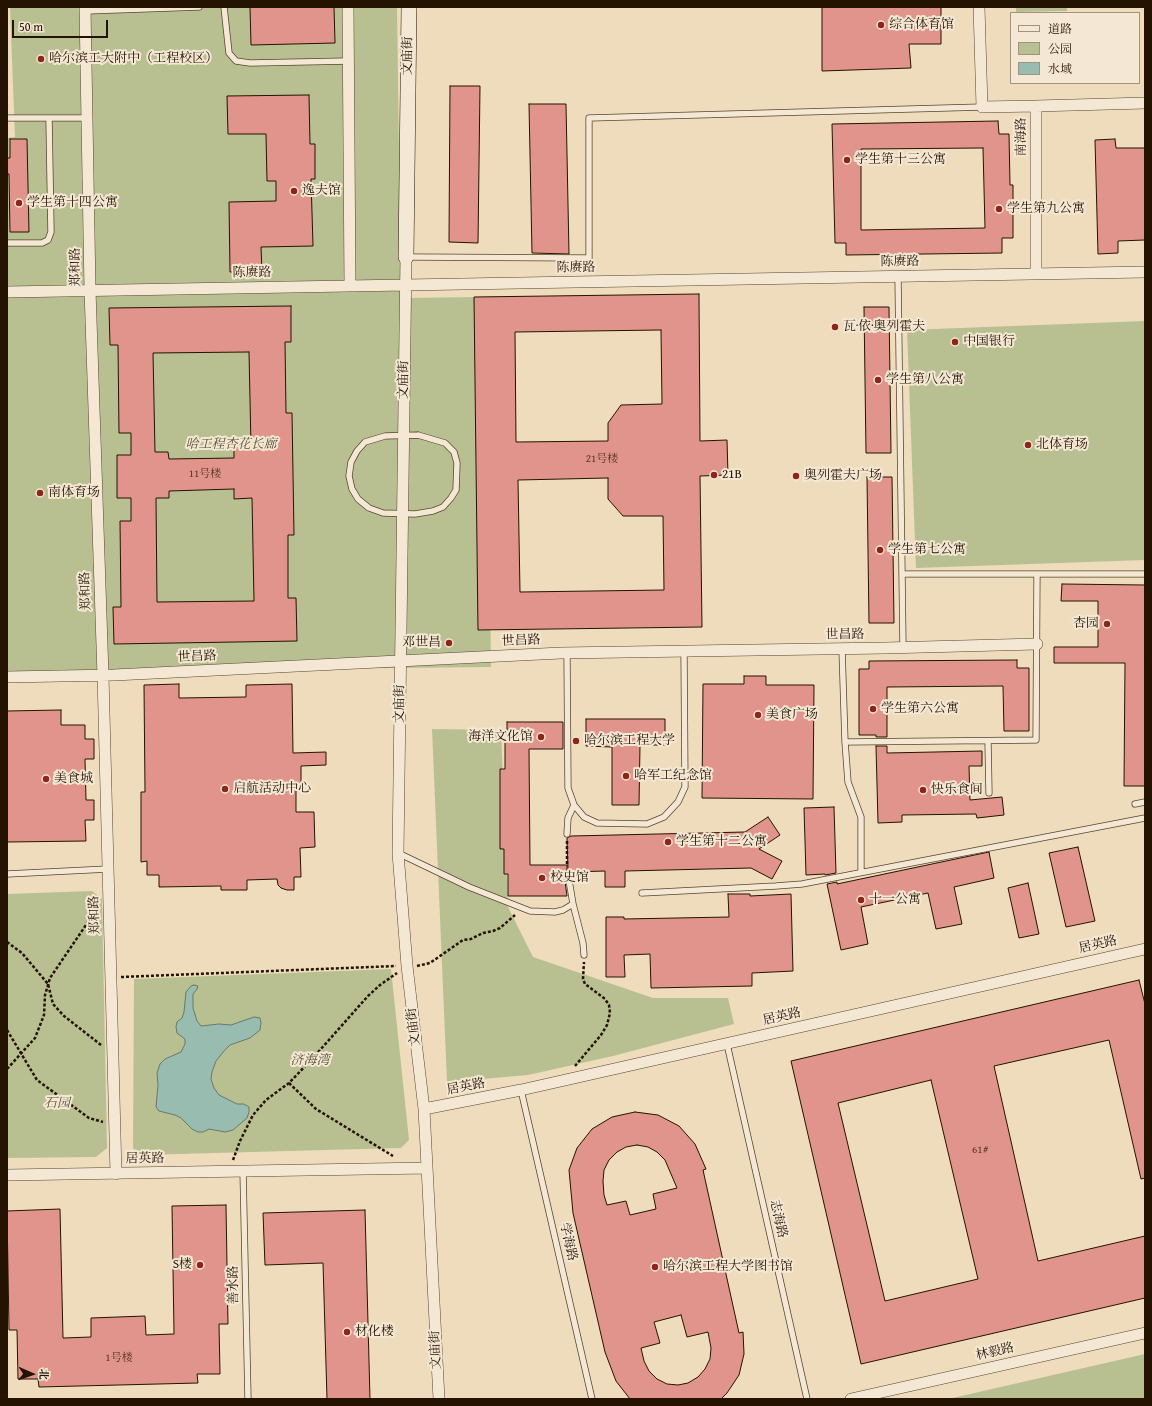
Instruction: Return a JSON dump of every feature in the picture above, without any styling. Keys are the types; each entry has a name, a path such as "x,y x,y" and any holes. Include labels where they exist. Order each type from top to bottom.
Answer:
{"main road":[{"name":"文庙街","path":"406,257 409,7"}],"street":[{"path":"348,7 350,286"},
{"path":"979,7 982,107"},
{"name":"郑和路","path":"85,9 90,290 103,675 116,1174"},
{"path":"1036,106 1145,103"},
{"name":"南海路","path":"982,107 1036,106 1036,274"},
{"name":"文庙街","path":"406,257 398,853 407,966 424,1109 439,1399"},
{"name":"陈赓路","path":"7,292 1145,272"},
{"name":"世昌路","path":"7,677 103,675 567,653 1037,644"},
{"name":"居英路","path":"424,1109 521,1090 1145,949"},
{"name":"居英路","path":"7,1175 427,1168"},
{"name":"林毅路","path":"851,1399 1145,1333"}],"lane":[{"path":"85,9 199,7"},
{"path":"224,7 229,53 236,61 250,63 349,61"},
{"path":"406,257 589,258 589,118 982,107"},
{"path":"7,118 87,118"},
{"path":"7,243 42,243 48,240 51,232 49,118"},
{"path":"898,276 903,647"},
{"path":"418,435 446,443 454,452 457,463 456,490 443,507 433,512 403,514 383,514 369,508 358,499 352,489 349,476 351,462 357,451 365,442 385,436 418,435"},
{"path":"902,574 1145,574"},
{"path":"845,742 1036,740 1037,574"},
{"path":"842,648 845,742 848,782 861,817 861,872"},
{"path":"567,653 568,788 574,805 584,817 597,823 647,824 664,817 678,802 685,787 684,651"},
{"path":"988,740 989,793"},
{"path":"1135,804 1145,802"},
{"path":"567,834 568,818 574,805"},
{"path":"642,893 802,884 1145,818"},
{"path":"398,853 469,887 530,911 554,912 563,910 573,904"},
{"path":"7,874 108,869"},
{"path":"568,874 573,904 583,942 584,955"},
{"name":"志海路","path":"727,1044 807,1399"},
{"name":"学海路","path":"521,1090 592,1399"},
{"name":"善水路","path":"242,1171 248,1399"}],"path":[{"path":"567,834 568,874"},
{"path":"7,1069 35,1038 44,1015 45,995 50,978 88,922 97,912 109,906"},
{"path":"111,977 420,965 430,963 458,943 500,928 516,914 520,908"},
{"path":"7,942 22,953 48,984 53,1004 64,1016 113,1054"},
{"path":"560,1081 601,1035 607,1025 610,1013 609,1005 605,999 585,984 583,979 584,955"},
{"path":"228,1172 240,1140 253,1115 266,1100 289,1083 368,996 380,985 407,966"},
{"path":"7,1030 37,1080 89,1118 101,1122 114,1123"},
{"path":"289,1083 316,1109 393,1157"}],"green space":[{"name":"哈工程杏花长廊","path":"10,7 397,7 401,298 486,297 491,667 7,672 7,138 15,137"},
{"path":"1016,7 1067,7 1067,11 1016,12"},
{"name":"北体育场","path":"1145,321 1145,560 916,568 907,330"},
{"path":"432,729 501,730 508,907 533,957 653,998 728,998 734,1024 613,1056 528,1075 447,1082"},
{"name":"石园","path":"92,891 102,899 107,1148 96,1157 7,1158 7,894"},
{"name":"济海湾","path":"391,969 409,1140 401,1148 140,1155 133,1148 134,979"},
{"path":"1145,1354 1145,1399 948,1399"}],"water":[{"path":"191,986 198,986 193,994 193,1008 197,1021 201,1026 219,1024 231,1025 254,1017 260,1018 260,1030 250,1038 230,1045 216,1061 212,1072 211,1079 214,1088 219,1095 237,1104 244,1104 249,1107 247,1118 233,1130 225,1132 209,1129 203,1132 198,1132 192,1129 181,1118 159,1111 156,1107 158,1085 157,1073 160,1064 165,1059 181,1052 185,1044 185,1039 177,1033 176,1027 177,1022 182,1018 184,1012 186,992"}],"building":[{"path":"250,7 334,7 335,43 251,45"},
{"name":"综合体育馆","path":"822,7 941,7 941,44 909,44 911,68 822,71"},
{"path":"450,86 480,86 478,243 449,242"},
{"name":"逸夫馆","path":"309,95 310,144 315,144 315,179 311,179 313,246 261,247 262,271 230,272 229,202 276,201 276,181 267,181 266,134 228,134 227,96"},
{"path":"529,104 566,104 569,254 532,253"},
{"path":"998,121 999,134 1009,134 1010,185 1013,185 1013,238 1002,238 1002,253 846,255 846,243 835,243 832,124","holes":["983,148 985,228 861,230 861,149"]},
{"name":"学生第十四公寓","path":"10,139 27,139 29,232 10,232 9,174 7,174 7,158 10,158"},
{"path":"1115,139 1116,148 1145,148 1145,240 1118,241 1118,253 1098,254 1095,140"},
{"path":"699,294 700,441 727,440 728,475 700,476 702,627 478,630 474,297","holes":["661,330 662,404 621,405 608,423 608,441 516,442 515,332","608,478 608,499 623,516 663,516 664,590 520,592 518,480"]},
{"path":"291,306 291,342 285,342 286,413 292,413 294,535 288,535 288,598 296,598 297,641 114,644 113,607 121,607 120,521 131,521 131,498 117,498 117,455 131,455 131,433 119,433 118,345 110,345 109,308","holes":["249,352 251,447 234,447 234,458 169,459 168,452 155,452 153,353","234,489 234,499 252,498 254,601 157,602 156,498 169,498 169,491"]},
{"name":"学生第八公寓","path":"864,307 889,307 891,453 866,453"},
{"name":"学生第七公寓","path":"867,477 892,477 894,623 869,623"},
{"path":"1062,584 1145,585 1145,786 1124,786 1125,663 1054,663 1054,647 1098,647 1098,601 1061,601"},
{"name":"学生第六公寓","path":"1017,660 1017,668 1029,668 1029,731 1004,731 1003,686 887,687 887,737 876,737 876,735 859,735 859,669 869,669 869,661"},
{"name":"美食广场","path":"744,676 766,676 766,685 814,685 813,799 702,798 703,684 744,684"},
{"name":"启航活动中心","path":"179,684 179,698 246,697 246,685 292,684 293,753 326,752 326,765 301,766 301,786 296,786 296,812 314,812 315,847 300,848 301,877 294,877 294,890 281,888 278,885 277,879 247,880 247,890 221,890 221,886 159,887 159,875 147,875 147,861 141,862 141,792 145,792 144,685"},
{"name":"美食城","path":"61,710 61,725 85,725 85,739 94,739 94,759 85,759 86,800 94,800 94,820 85,820 86,841 7,842 7,711"},
{"name":"哈军工纪念馆","path":"586,719 665,719 665,745 640,745 639,805 612,805 612,747 586,746"},
{"path":"507,722 563,722 563,749 529,749 530,865 567,865 567,870 564,874 567,896 508,896 508,874 504,874 504,849 500,849 500,769 505,769"},
{"name":"快乐食间","path":"876,746 887,746 887,753 982,751 982,766 969,766 970,800 1002,797 1004,815 977,818 976,814 902,815 902,822 878,823"},
{"path":"834,807 836,873 825,875 806,875 804,808"},
{"name":"学生第十二公寓","path":"768,817 780,835 759,849 782,861 772,879 751,868 625,871 625,887 605,887 605,871 572,872 568,870 567,838 571,836 745,832"},
{"path":"1078,847 1095,921 1066,927 1049,853"},
{"name":"十一公寓","path":"989,852 994,878 954,887 962,924 936,929 928,893 861,907 868,944 841,950 827,884 837,882 837,884"},
{"path":"1028,883 1039,934 1019,938 1008,888"},
{"path":"728,894 750,894 750,896 791,894 793,971 752,973 752,986 651,988 650,954 624,955 625,977 606,977 606,917 624,917 624,919 729,917"},
{"path":"1139,980 1145,1004 1145,1178 1141,1179 1109,1040 994,1066 1038,1261 1145,1236 1145,1298 861,1364 791,1061","holes":["931,1080 978,1279 885,1301 838,1103"]},
{"name":"哈尔滨工程大学图书馆","path":"635,1112 658,1115 679,1126 695,1144 706,1169 703,1170 739,1333 743,1332 744,1354 739,1375 721,1399 630,1399 616,1381 605,1352 573,1213 569,1170 577,1148 592,1129 612,1117","holes":["637,1145 648,1147 657,1152 665,1160 677,1188 653,1194 656,1209 630,1215 626,1201 607,1205 604,1195 604,1170 609,1160 617,1152 626,1147","681,1315 687,1337 708,1332 711,1348 710,1359 705,1369 698,1377 688,1383 678,1385 667,1384 657,1379 649,1371 644,1361 641,1348 660,1343 654,1322"]},
{"path":"226,1205 228,1324 219,1324 220,1374 197,1374 198,1383 39,1387 38,1379 18,1379 17,1330 9,1330 7,1211 60,1209 63,1338 91,1337 91,1318 145,1316 146,1335 174,1334 172,1206"},
{"name":"材化楼","path":"365,1210 370,1399 327,1399 323,1263 265,1265 263,1213"}],"place":[{"name":"综合体育馆","path":"881,25"},
{"name":"哈尔滨工大附中（工程校区）","path":"41,59"},
{"name":"学生第十三公寓","path":"847,160"},
{"name":"逸夫馆","path":"294,191"},
{"name":"学生第十四公寓","path":"19,203"},
{"name":"学生第九公寓","path":"999,209"},
{"name":"瓦·依·奥列霍夫","path":"835,327"},
{"name":"中国银行","path":"955,342"},
{"name":"学生第八公寓","path":"878,380"},
{"name":"北体育场","path":"1028,445"},
{"name":"21B","path":"714,475"},
{"name":"奥列霍夫广场","path":"796,476"},
{"name":"南体育场","path":"40,493"},
{"name":"学生第七公寓","path":"880,550"},
{"name":"杏园","path":"1107,624"},
{"name":"邓世昌","path":"449,643"},
{"name":"学生第六公寓","path":"873,709"},
{"name":"美食广场","path":"758,715"},
{"name":"海洋文化馆","path":"541,737"},
{"name":"哈尔滨工程大学","path":"576,741"},
{"name":"哈军工纪念馆","path":"626,776"},
{"name":"美食城","path":"46,779"},
{"name":"启航活动中心","path":"225,789"},
{"name":"快乐食间","path":"923,790"},
{"name":"学生第十二公寓","path":"668,842"},
{"name":"校史馆","path":"542,878"},
{"name":"十一公寓","path":"861,900"},
{"name":"S楼","path":"200,1265"},
{"name":"哈尔滨工程大学图书馆","path":"655,1267"},
{"name":"材化楼","path":"347,1332"}]}
